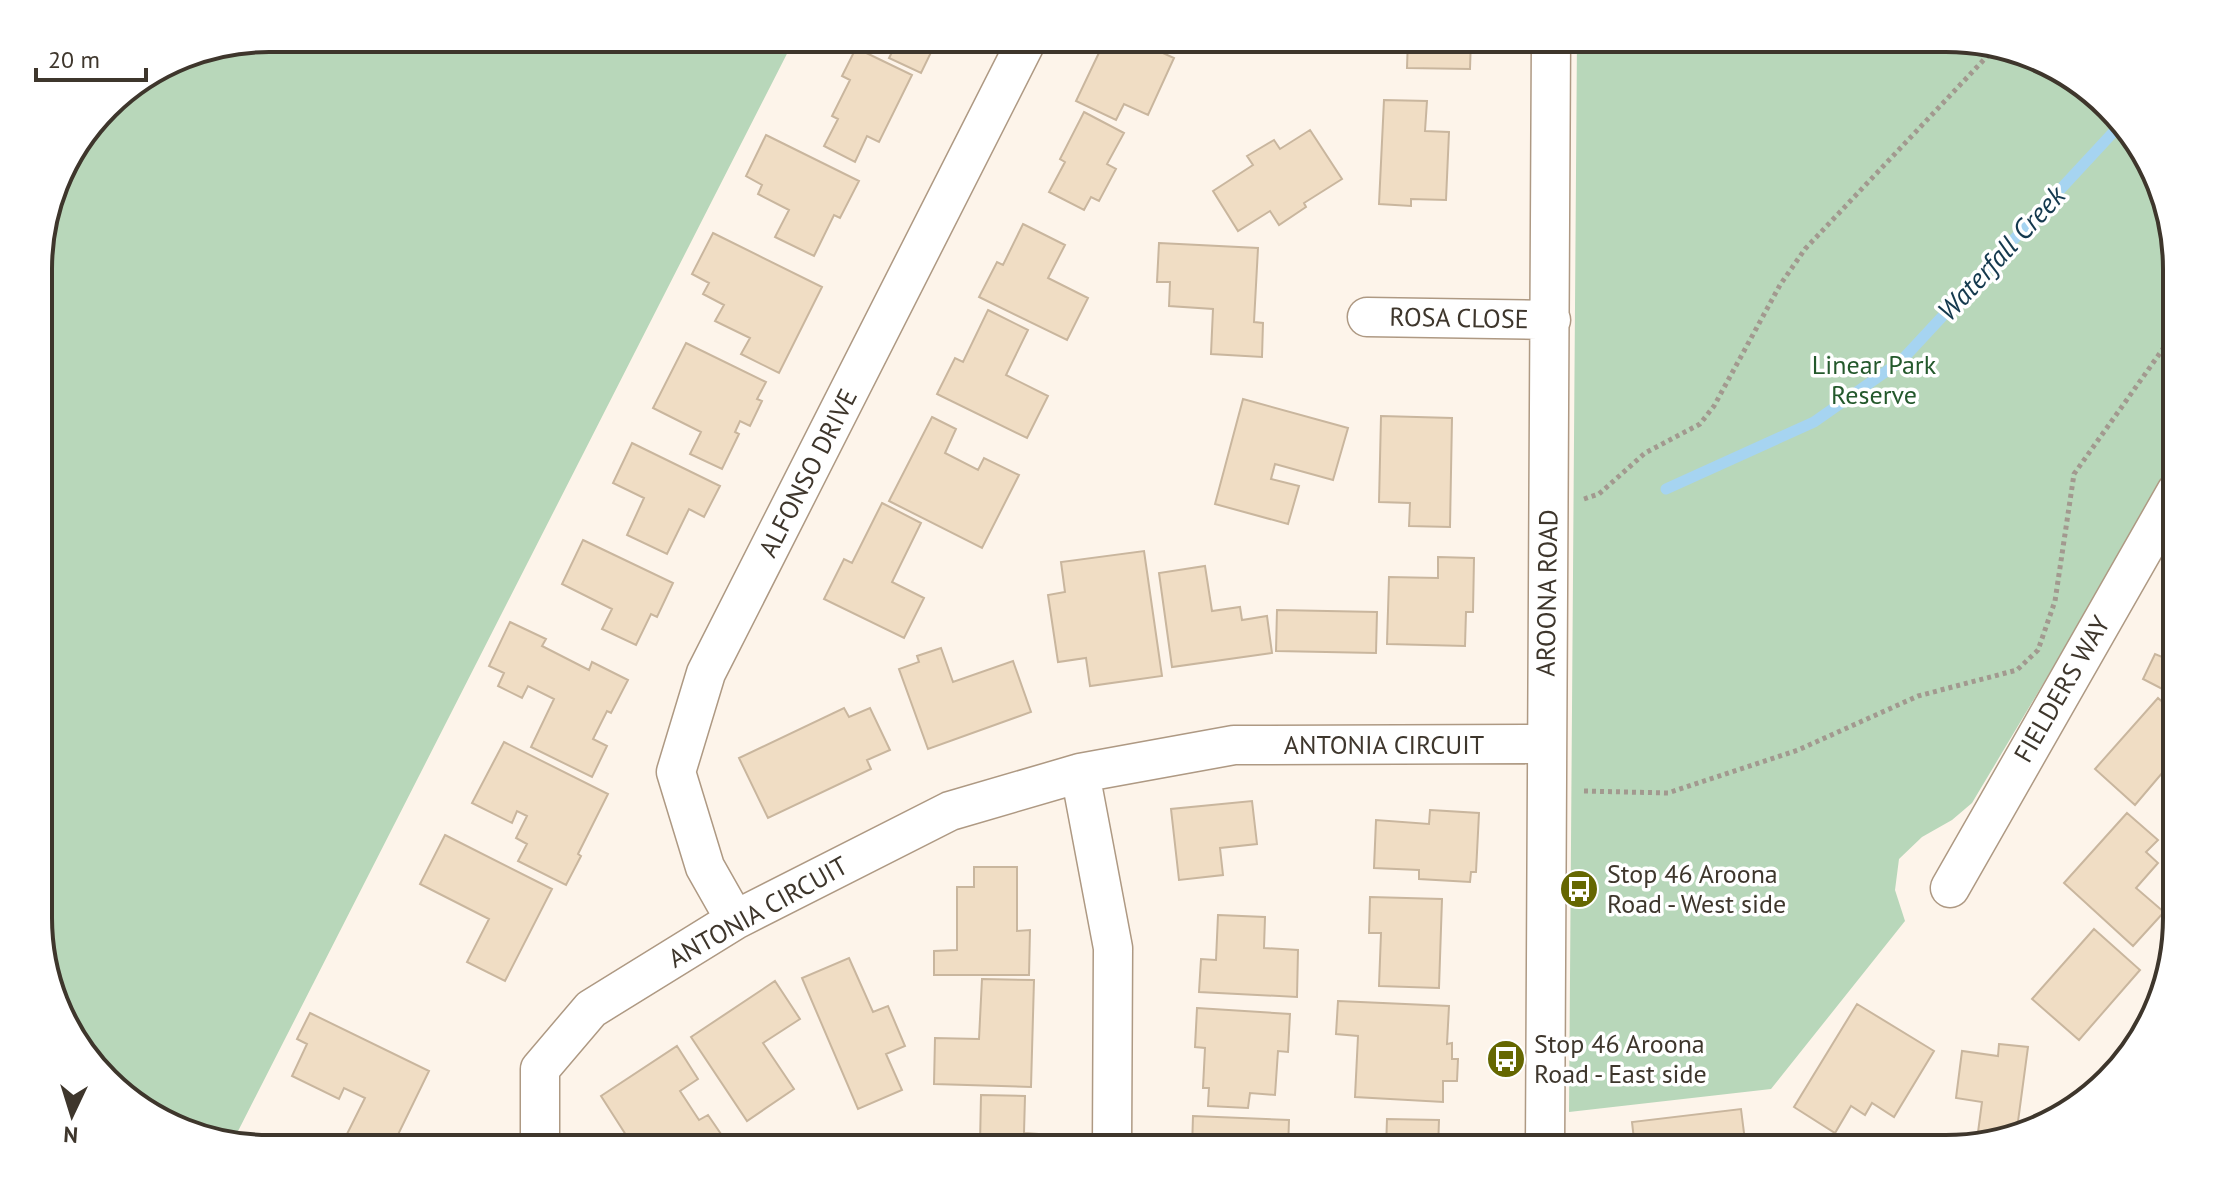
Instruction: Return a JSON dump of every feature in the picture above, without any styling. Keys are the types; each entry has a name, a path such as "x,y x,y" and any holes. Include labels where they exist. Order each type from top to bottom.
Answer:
{"street":[{"name":"ALFONSO DRIVE","path":"735,920 705,867 676,772 706,673 1021,52"},
{"name":"AROONA ROAD","path":"1545,1135 1551,52"},
{"name":"ROSA CLOSE","path":"1367,317 1551,320"},
{"name":"FIELDERS WAY","path":"1950,888 2163,515"},
{"name":"ANTONIA CIRCUIT","path":"540,1135 540,1069 591,1009 735,920 950,811 1080,773 1234,745 1545,744"},
{"path":"1080,773 1113,948 1112,1135"}],"path":[{"path":"1549,510 1599,494 1645,453 1700,424 1714,406 1780,285 1805,249 1988,56"},
{"path":"1546,790 1668,793 1798,750 1918,696 2017,670 2038,650 2055,601 2074,474 2163,349"}],"green space":[{"path":"269,52 788,52 237,1133 199,1124 173,1113 126,1081 106,1061 81,1027 59,974 52,918 52,254 59,213 68,186 81,160 115,115 148,89 186,68 226,56"},
{"name":"Linear Park Reserve","path":"1577,52 1946,52 1989,56 2042,74 2089,106 2109,126 2134,160 2156,213 2163,269 2163,483 1972,803 1952,820 1922,837 1899,859 1895,890 1905,921 1771,1089 1569,1112"}],"building":[{"path":"854,52 864,52 912,75 879,142 867,136 855,162 824,146 838,119 832,116 850,80 842,76"},
{"path":"892,52 931,52 921,73 889,58"},
{"path":"1099,52 1161,52 1174,58 1148,115 1124,104 1116,120 1076,101"},
{"path":"1408,52 1471,52 1470,69 1407,68"},
{"path":"1384,100 1427,101 1425,131 1449,132 1446,200 1411,199 1411,206 1379,204"},
{"path":"1084,112 1124,133 1107,164 1116,169 1099,201 1091,197 1084,210 1049,192 1065,162 1060,159"},
{"path":"1310,130 1342,179 1304,203 1306,207 1279,225 1270,211 1238,231 1213,191 1253,165 1247,156 1274,140 1280,149"},
{"path":"766,135 859,181 840,218 834,215 814,256 775,237 789,210 758,194 762,185 746,176"},
{"path":"1023,224 1065,245 1048,278 1088,298 1067,340 979,297 997,262 1003,265"},
{"path":"713,233 822,287 779,373 741,354 750,338 715,321 724,305 703,294 709,283 692,274"},
{"path":"1159,243 1258,248 1254,322 1263,323 1262,357 1211,354 1213,309 1169,306 1170,282 1157,282"},
{"path":"988,310 1028,330 1006,375 1048,396 1027,438 937,394 955,358 963,362"},
{"path":"686,343 766,382 757,399 762,401 750,426 740,421 735,432 739,434 722,469 690,454 701,432 653,408"},
{"path":"1243,399 1348,428 1333,480 1275,464 1271,479 1299,486 1288,524 1215,504"},
{"path":"1381,416 1452,418 1450,527 1409,526 1410,503 1379,502"},
{"path":"932,417 956,429 945,453 978,470 984,458 1019,475 982,548 889,501"},
{"path":"632,443 720,486 704,517 689,509 667,554 627,535 644,498 613,483"},
{"path":"882,503 921,523 892,582 924,598 904,638 824,599 844,559 852,563"},
{"path":"583,540 673,583 657,617 651,614 636,645 602,629 612,609 562,584"},
{"path":"1144,551 1162,676 1090,686 1086,658 1058,662 1048,595 1065,592 1061,562"},
{"path":"1438,557 1474,558 1473,612 1466,612 1465,646 1387,644 1389,577 1438,578"},
{"path":"1205,566 1212,611 1240,607 1242,620 1267,616 1272,653 1172,667 1159,573"},
{"path":"1277,610 1377,612 1376,653 1276,651"},
{"path":"510,622 546,639 542,646 589,670 592,662 628,680 593,739 607,746 592,777 531,747 554,699 528,686 522,698 498,686 504,673 489,666"},
{"path":"941,648 953,682 1013,661 1031,712 928,749 899,669 919,662 917,656"},
{"path":"2155,654 2163,657 2163,689 2143,679"},
{"path":"2158,698 2163,702 2163,772 2135,805 2095,769"},
{"path":"844,708 849,717 870,708 890,750 867,760 871,769 768,818 739,758"},
{"path":"504,742 608,794 566,885 518,861 527,844 516,838 527,816 517,811 512,823 472,803"},
{"path":"1252,801 1257,844 1220,848 1223,875 1179,880 1171,809"},
{"path":"1430,810 1479,813 1476,872 1471,872 1470,882 1419,879 1419,870 1374,868 1376,820 1429,824"},
{"path":"2127,813 2158,840 2146,852 2158,863 2136,888 2163,913 2133,946 2064,883"},
{"path":"445,835 552,889 505,981 467,962 489,919 420,884"},
{"path":"974,867 1017,867 1017,931 1030,930 1029,975 934,975 934,951 957,950 957,887 974,887"},
{"path":"1370,897 1442,899 1439,988 1379,986 1381,933 1369,933"},
{"path":"1218,915 1265,917 1264,948 1298,950 1297,997 1199,992 1201,959 1216,960"},
{"path":"2094,929 2140,970 2079,1040 2032,999"},
{"path":"849,958 873,1012 888,1006 905,1046 886,1054 902,1090 858,1109 802,978"},
{"path":"982,979 1034,980 1031,1087 934,1084 935,1038 979,1039"},
{"path":"775,981 800,1019 763,1043 794,1089 747,1121 691,1037"},
{"path":"1338,1001 1449,1006 1447,1044 1452,1043 1452,1059 1458,1059 1457,1081 1443,1081 1443,1102 1355,1097 1358,1036 1336,1034"},
{"path":"1857,1004 1934,1051 1894,1117 1872,1103 1865,1115 1851,1106 1835,1133 1794,1107"},
{"path":"1197,1008 1290,1014 1288,1052 1278,1051 1275,1095 1250,1093 1248,1108 1208,1106 1209,1088 1203,1088 1205,1048 1195,1047"},
{"path":"310,1013 429,1071 398,1135 346,1135 365,1098 344,1088 339,1099 292,1076 307,1044 297,1039"},
{"path":"1999,1044 2028,1047 2018,1123 1978,1133 1982,1102 1956,1098 1962,1051 1998,1056"},
{"path":"677,1046 698,1079 680,1091 699,1120 708,1115 722,1135 626,1135 601,1096"},
{"path":"981,1095 1025,1096 1024,1133 1038,1135 980,1135"},
{"path":"1741,1109 1744,1135 1634,1135 1632,1122"},
{"path":"1193,1116 1289,1120 1288,1135 1192,1135"},
{"path":"1387,1119 1439,1120 1438,1135 1386,1135"}],"waterway":[{"name":"Waterfall Creek","path":"1666,489 1814,422 1901,361 2114,132"}],"place":[{"name":"Stop 46 Aroona Road - West side","path":"1579,889"},
{"name":"Stop 46 Aroona Road - East side","path":"1506,1059"}]}
